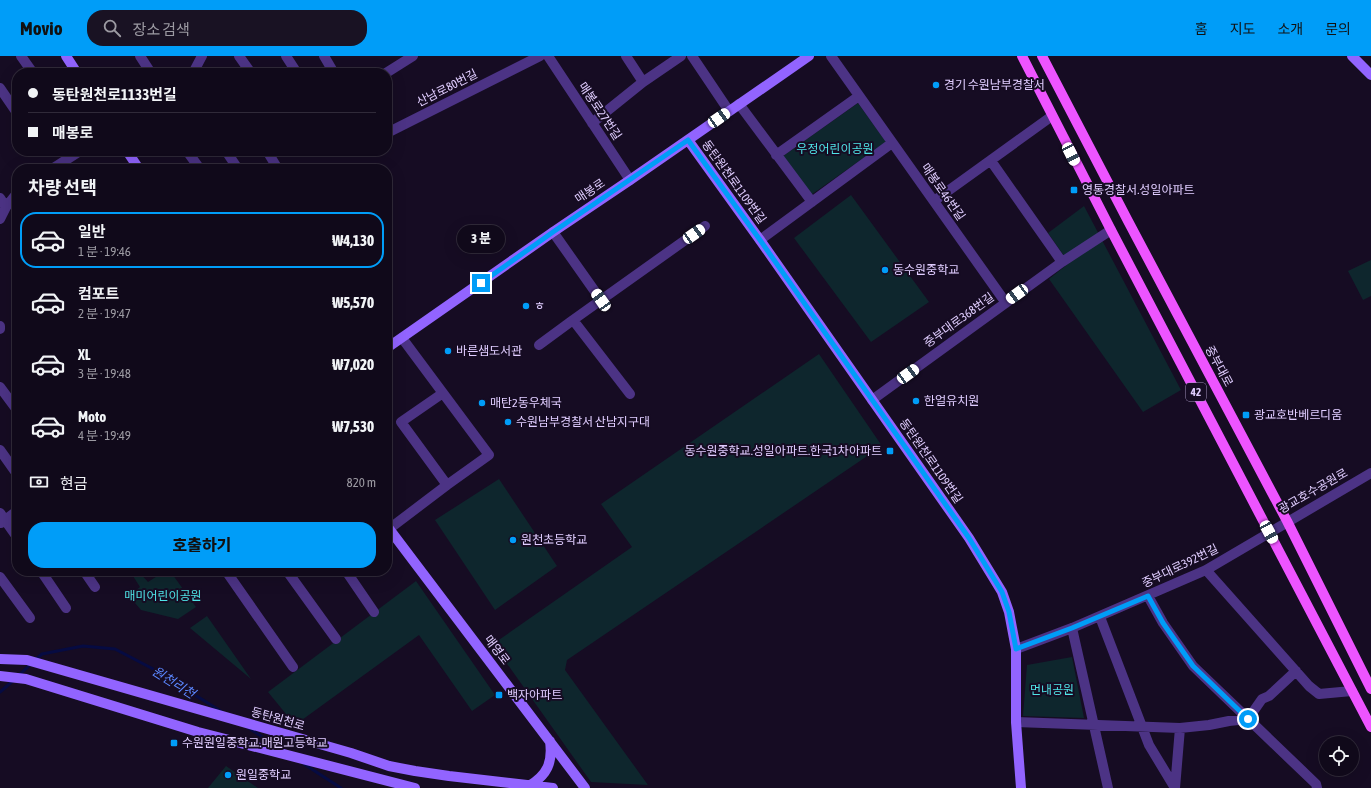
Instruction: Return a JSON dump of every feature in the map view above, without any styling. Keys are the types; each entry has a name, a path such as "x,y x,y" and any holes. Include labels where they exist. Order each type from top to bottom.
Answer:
{"main road":[{"name":"42","path":"1022,56 1111,230 1371,727"},
{"name":"중부대로","path":"1042,56 1287,521 1371,688"}],"street":[{"path":"21,56 29,68"},
{"path":"66,56 74,68"},
{"path":"140,56 148,68"},
{"path":"196,68 202,56"},
{"path":"239,56 247,68"},
{"path":"286,56 293,68"},
{"path":"324,56 331,68"},
{"path":"392,69 413,56"},
{"name":"산남로80번길","path":"392,130 540,56"},
{"name":"매봉로27번길","path":"548,56 630,180"},
{"path":"626,56 643,82"},
{"path":"592,123 643,82 681,56"},
{"path":"692,56 729,111"},
{"name":"매봉로","path":"392,345 808,56"},
{"name":"매봉로46번길","path":"830,56 1006,303"},
{"path":"1352,56 1371,75"},
{"path":"0,88 12,105"},
{"path":"776,155 859,96"},
{"path":"738,104 812,202"},
{"path":"934,201 1052,116"},
{"name":"동탄원천로1109번길","path":"688,140 969,538 1002,592 1009,612 1016,649 1016,722 1022,788"},
{"name":"동탄원천로1109번길","path":"760,240 892,143"},
{"path":"60,164 72,156"},
{"path":"991,161 1062,262"},
{"path":"0,198 6,207"},
{"path":"0,219 12,199"},
{"path":"539,345 705,226"},
{"name":"중부대로368번길","path":"872,400 1062,262 1111,230"},
{"path":"553,232 601,300"},
{"path":"573,320 630,394"},
{"name":"매영로","path":"392,524 489,455 402,338"},
{"path":"0,386 12,403"},
{"path":"443,393 401,422 447,485"},
{"path":"0,450 12,467"},
{"name":"광교호수공원로","path":"1269,532 1371,473"},
{"path":"12,514 2,519 12,531"},
{"name":"매영로","path":"392,532 585,788"},
{"name":"중부대로392번길","path":"1016,649 1100,617 1206,570 1269,532"},
{"path":"1206,570 1309,686 1319,694 1352,691"},
{"path":"44,576 66,608"},
{"path":"87,576 95,587"},
{"path":"229,576 293,667"},
{"path":"291,576 336,639"},
{"path":"349,576 374,612"},
{"path":"0,577 30,618"},
{"path":"1148,596 1163,623 1193,666 1316,784 1317,788"},
{"path":"1100,617 1149,745 1175,788"},
{"path":"1072,628 1108,788"},
{"name":"동탄원천로","path":"2,658 26,660 351,753 389,766 415,771 552,788"},
{"path":"1016,722 1180,728 1248,719 1262,699 1269,696 1296,671"},
{"path":"0,676 26,679 198,732 415,788"},
{"path":"1175,788 1180,728"},
{"path":"529,786 542,776 549,765 551,751 550,741"}],"green space":[{"name":"우정어린이공원","path":"858,103 886,142 811,195 783,156"},
{"path":"851,195 929,302 871,342 794,238"},
{"path":"1084,206 1181,390 1143,412 1049,279 1069,263 1048,233"},
{"path":"1371,260 1371,296 1363,300 1348,271"},
{"path":"819,354 882,446 567,660 565,670 648,785 591,782 493,644 632,547 601,504"},
{"path":"499,479 557,566 495,610 435,520"},
{"name":"매미어린이공원","path":"133,576 143,576 148,582 157,576 174,576 196,607 178,619 141,610 129,596 140,587"},
{"path":"416,581 495,695 472,711 419,635 295,725 268,692"},
{"path":"207,616 251,679 190,628"},
{"name":"먼내공원","path":"1072,657 1084,718 1023,716 1027,665"},
{"path":"226,766 258,788 208,788"}],"waterway":[{"name":"원천리천","path":"35,660 42,654 83,646 115,649 157,671 222,712"},
{"name":"원천리천","path":"18,676 31,664"},
{"name":"원천리천","path":"0,692 14,680"},
{"name":"원천리천","path":"247,727 281,749"},
{"name":"원천리천","path":"304,764 341,788"}],"place":[{"name":"경기 수원남부경찰서","path":"936,85"},
{"name":"영통경찰서.성일아파트","path":"1074,190"},
{"name":"동수원중학교","path":"885,270"},
{"name":"ㅎ","path":"526,306"},
{"name":"바른샘도서관","path":"448,351"},
{"name":"한얼유치원","path":"916,401"},
{"name":"매탄2동우체국","path":"482,403"},
{"name":"광교호반베르디움","path":"1246,415"},
{"name":"수원남부경찰서 산남지구대","path":"508,422"},
{"name":"동수원중학교.성일아파트.한국1차아파트","path":"890,451"},
{"name":"원천초등학교","path":"513,540"},
{"name":"백자아파트","path":"499,695"},
{"name":"수원원일중학교.매원고등학교","path":"174,743"},
{"name":"원일중학교","path":"228,775"}],"route":[{"path":"481,283 688,140 969,538 1002,592 1009,612 1016,649 1072,628 1148,596 1163,623 1193,666 1248,719"}]}
